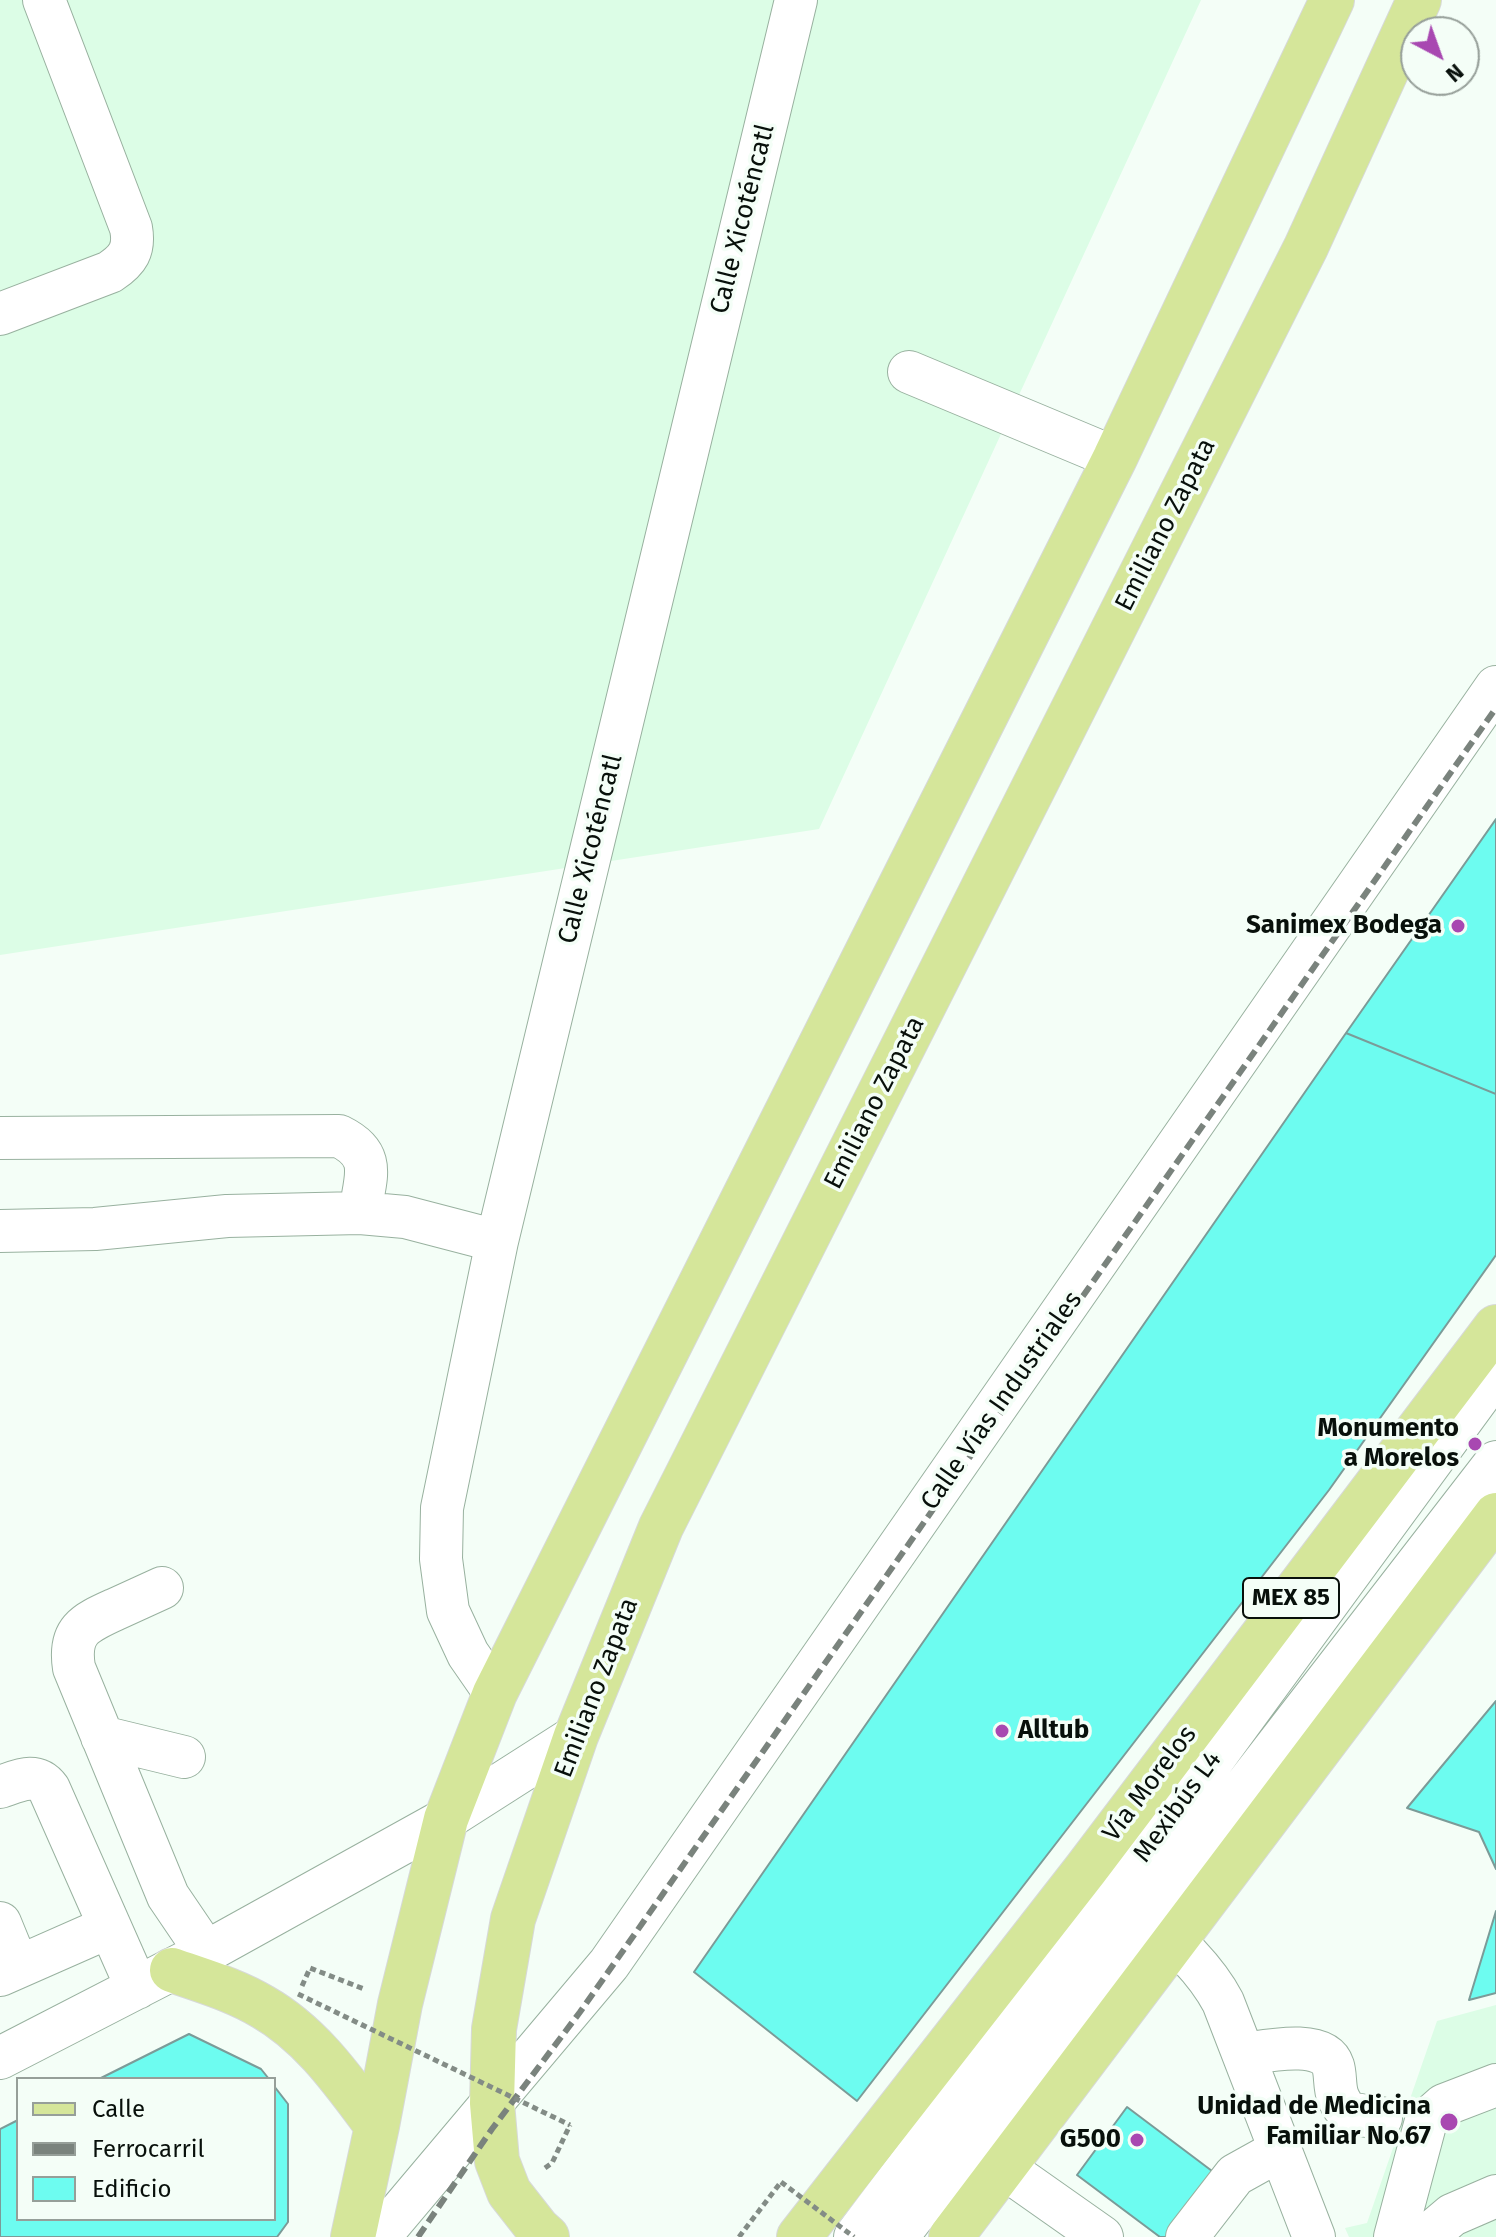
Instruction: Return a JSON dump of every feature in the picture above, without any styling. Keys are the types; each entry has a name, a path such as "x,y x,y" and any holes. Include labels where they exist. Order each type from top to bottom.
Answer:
{"main road":[{"path":"353,2237 400,2004 446,1819 495,1693 1115,458 1332,0"},
{"name":"Emiliano Zapata","path":"547,2237 509,2192 497,2161 492,2103 494,2029 513,1919 576,1736 661,1527 1306,247 1419,0"},
{"name":"Vía Morelos","path":"951,2237 1004,2168 1130,1905 1496,1327"},
{"name":"Vía Morelos","path":"799,2237 1130,1905 1496,1515"},
{"path":"171,1970 230,1990 264,2007 293,2027 324,2056 377,2126"}],"street":[{"path":"0,314 110,272 124,262 131,252 133,241 131,228 44,0"},
{"name":"Calle Xicoténcatl","path":"495,1693 468,1654 448,1611 441,1559 442,1508 497,1241 796,0"},
{"path":"909,372 1115,458"},
{"name":"Calle Vías Industriales","path":"379,2237 609,1964 1496,687"},
{"path":"0,1138 339,1136 354,1144 363,1156 366,1168 360,1213"},
{"path":"0,1231 95,1229 227,1216 360,1213 405,1217 497,1241"},
{"name":"Mexibús L4","path":"897,2237 1496,1373"},
{"name":"Mexibús L4","path":"854,2237 1496,1462"},
{"path":"162,1588 89,1621 74,1640 72,1653 74,1668 168,1896 171,1970"},
{"path":"0,2058 171,1970 446,1819 576,1736"},
{"path":"102,1737 184,1757"},
{"path":"0,1787 31,1778 44,1783 109,1927 171,1970"},
{"path":"1130,1905 1215,1988 1245,2054 1314,2237"},
{"path":"0,1923 9,1971 109,1927"},
{"path":"1245,2054 1279,2048 1314,2050 1324,2054 1334,2067 1335,2083 1343,2107 1349,2112 1381,2118"},
{"path":"1395,2237 1426,2121 1444,2105 1496,2085"},
{"path":"1187,2237 1235,2175 1280,2150"},
{"path":"1004,2168 1102,2237"},
{"path":"1426,2237 1452,2215 1496,2196"}],"path":[{"path":"310,1968 400,2004"},
{"path":"298,1994 570,2125 552,2163"},
{"path":"739,2237 781,2182 854,2237"}],"shaded area":[{"path":"0,0 1201,0 819,829 0,955"},
{"name":"Unidad de Medicina Familiar No.67","path":"1496,2005 1496,2237 1349,2237 1345,2228 1367,2223 1437,2021"}],"building":[{"name":"Sanimex Bodega","path":"1496,819 1496,1094 1346,1033"},
{"name":"Alltub","path":"1346,1033 1496,1094 1496,1255 1329,1490 857,2101 694,1972"},
{"path":"1496,1701 1496,1869 1479,1832 1407,1808"},
{"path":"1496,1911 1496,1993 1469,2000"},
{"path":"189,2034 261,2069 267,2077 103,2077"},
{"path":"276,2089 288,2104 288,2222 277,2237 0,2237 0,2129 16,2121 16,2221 276,2221"},
{"name":"G500","path":"1127,2107 1216,2174 1169,2237 1160,2237 1077,2175"}],"railway":[{"path":"418,2237 492,2129 580,2012 1496,708"}],"place":[{"name":"Sanimex Bodega","path":"1458,926"},
{"name":"Monumento a Morelos","path":"1475,1444"},
{"name":"Alltub","path":"1002,1731"},
{"name":"Unidad de Medicina Familiar No.67","path":"1449,2122"},
{"name":"G500","path":"1137,2140"}]}
